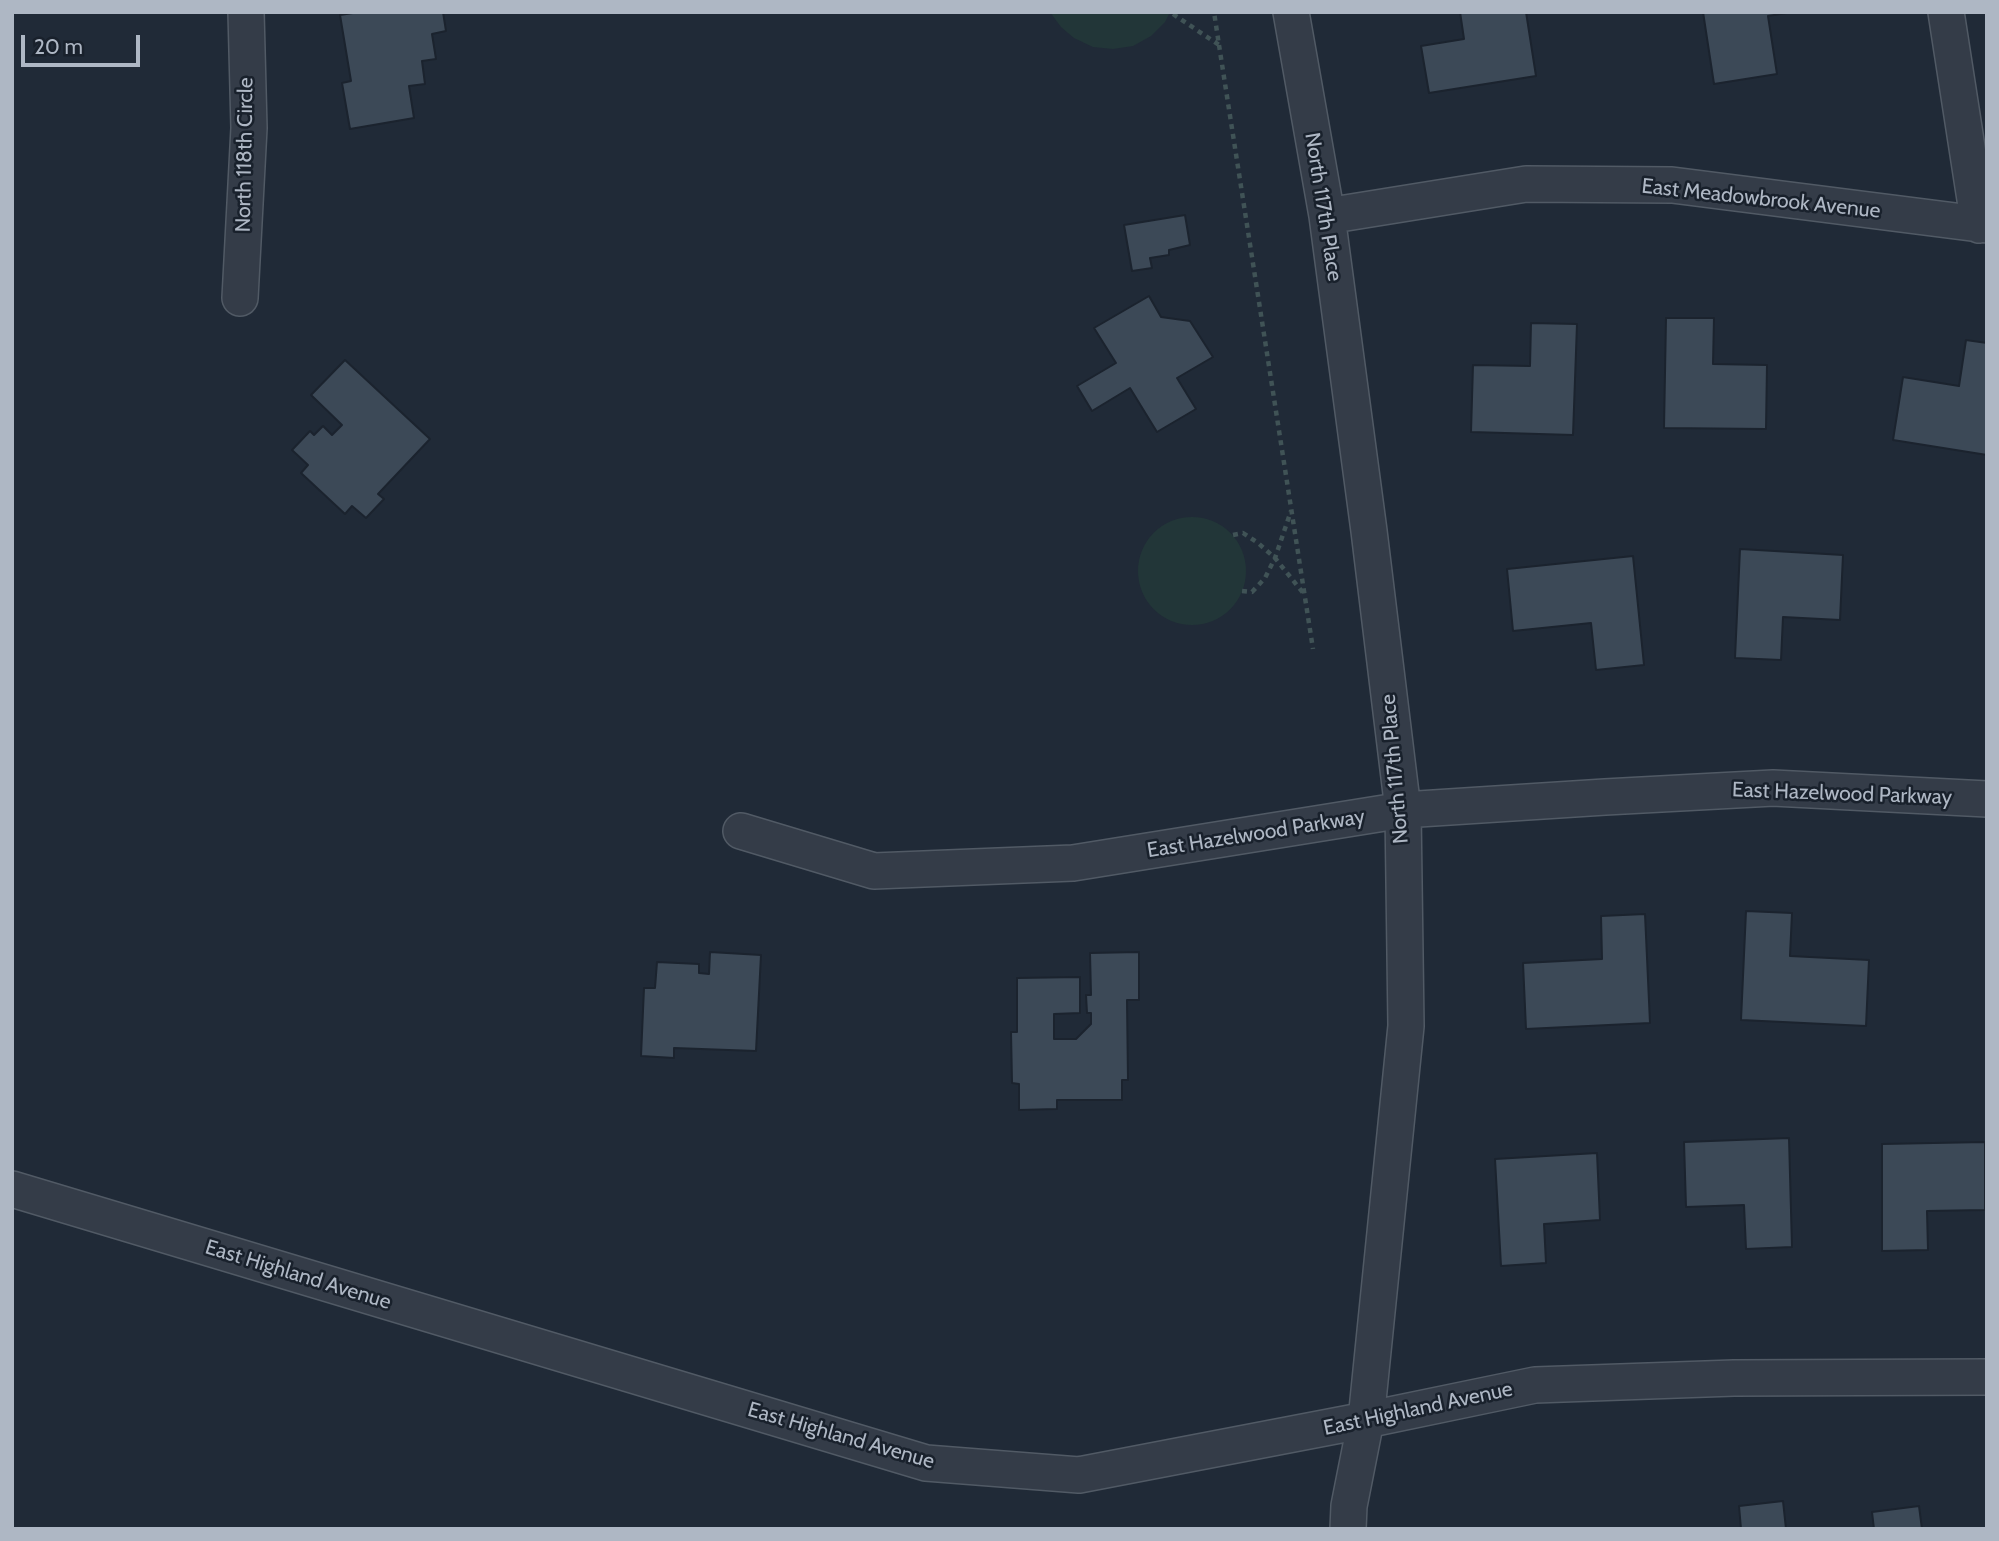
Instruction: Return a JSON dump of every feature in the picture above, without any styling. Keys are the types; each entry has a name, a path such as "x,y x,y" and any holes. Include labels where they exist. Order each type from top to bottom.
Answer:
{"street":[{"name":"North 118th Circle","path":"240,298 249,128 246,12"},
{"name":"North 117th Place","path":"1291,12 1326,216 1371,544 1403,810 1406,1026 1366,1420 1349,1506 1348,1529"},
{"path":"1946,12 1983,225"},
{"name":"East Meadowbrook Avenue","path":"1326,216 1526,184 1672,185 1983,225"},
{"name":"East Hazelwood Parkway","path":"741,831 874,871 1073,863 1403,810 1773,788 1987,799"},
{"name":"East Highland Avenue","path":"12,1189 926,1463 1079,1475 1535,1385 1734,1378 1987,1377"}],"path":[{"path":"1214,12 1313,649"},
{"path":"1173,14 1219,45"},
{"path":"1242,591 1252,592 1265,578 1292,510"},
{"path":"1233,535 1243,533 1275,558 1304,594"}],"green space":[{"path":"1050,12 1170,12 1165,22 1151,36 1133,46 1113,49 1093,47 1074,38"},
{"path":"1192,517 1213,521 1230,533 1242,550 1246,571 1242,592 1230,609 1213,621 1192,625 1171,621 1154,609 1142,592 1138,571 1142,550 1154,533 1171,521"}],"building":[{"path":"359,12 443,12 446,31 432,34 436,59 422,61 425,84 409,86 414,118 350,129 342,83 351,81 340,15"},
{"path":"1460,12 1526,12 1536,76 1429,93 1421,46 1464,39"},
{"path":"1703,12 1793,12 1768,16 1777,74 1714,84"},
{"path":"1185,215 1190,245 1169,250 1169,255 1150,258 1152,268 1132,271 1124,225"},
{"path":"1149,296 1161,317 1190,321 1213,357 1177,378 1196,409 1157,432 1130,388 1092,411 1077,386 1116,363 1094,328"},
{"path":"1666,318 1714,318 1713,364 1767,365 1766,429 1664,428"},
{"path":"1531,323 1577,324 1573,435 1471,432 1473,365 1530,366"},
{"path":"1966,340 1987,343 1987,455 1893,440 1903,377 1959,386"},
{"path":"345,360 430,439 378,494 384,499 366,518 352,506 345,514 301,473 308,465 292,450 310,431 314,435 323,426 332,435 342,425 311,395"},
{"path":"1740,549 1843,555 1840,620 1783,617 1781,660 1735,658"},
{"path":"1633,556 1644,665 1596,670 1591,623 1513,631 1507,569"},
{"path":"1746,911 1792,913 1790,956 1869,960 1866,1026 1741,1020"},
{"path":"1645,914 1650,1023 1526,1029 1523,963 1602,959 1601,916"},
{"path":"710,952 761,955 756,1051 674,1048 674,1058 641,1056 644,988 655,988 657,962 699,964 699,973 709,974"},
{"path":"1139,952 1139,1000 1127,1000 1128,1080 1122,1080 1122,1100 1057,1100 1057,1109 1019,1110 1019,1084 1012,1083 1011,1032 1017,1032 1017,978 1080,977 1080,1013 1054,1014 1054,1039 1076,1039 1091,1024 1086,995 1091,995 1090,953"},
{"path":"1789,1138 1792,1247 1746,1249 1744,1205 1686,1207 1684,1142"},
{"path":"1985,1142 1985,1210 1927,1211 1928,1250 1882,1251 1882,1144"},
{"path":"1597,1153 1600,1220 1544,1224 1546,1263 1501,1266 1495,1159"},
{"path":"1783,1501 1786,1529 1741,1529 1739,1506"},
{"path":"1919,1506 1922,1529 1874,1529 1872,1512"}]}
